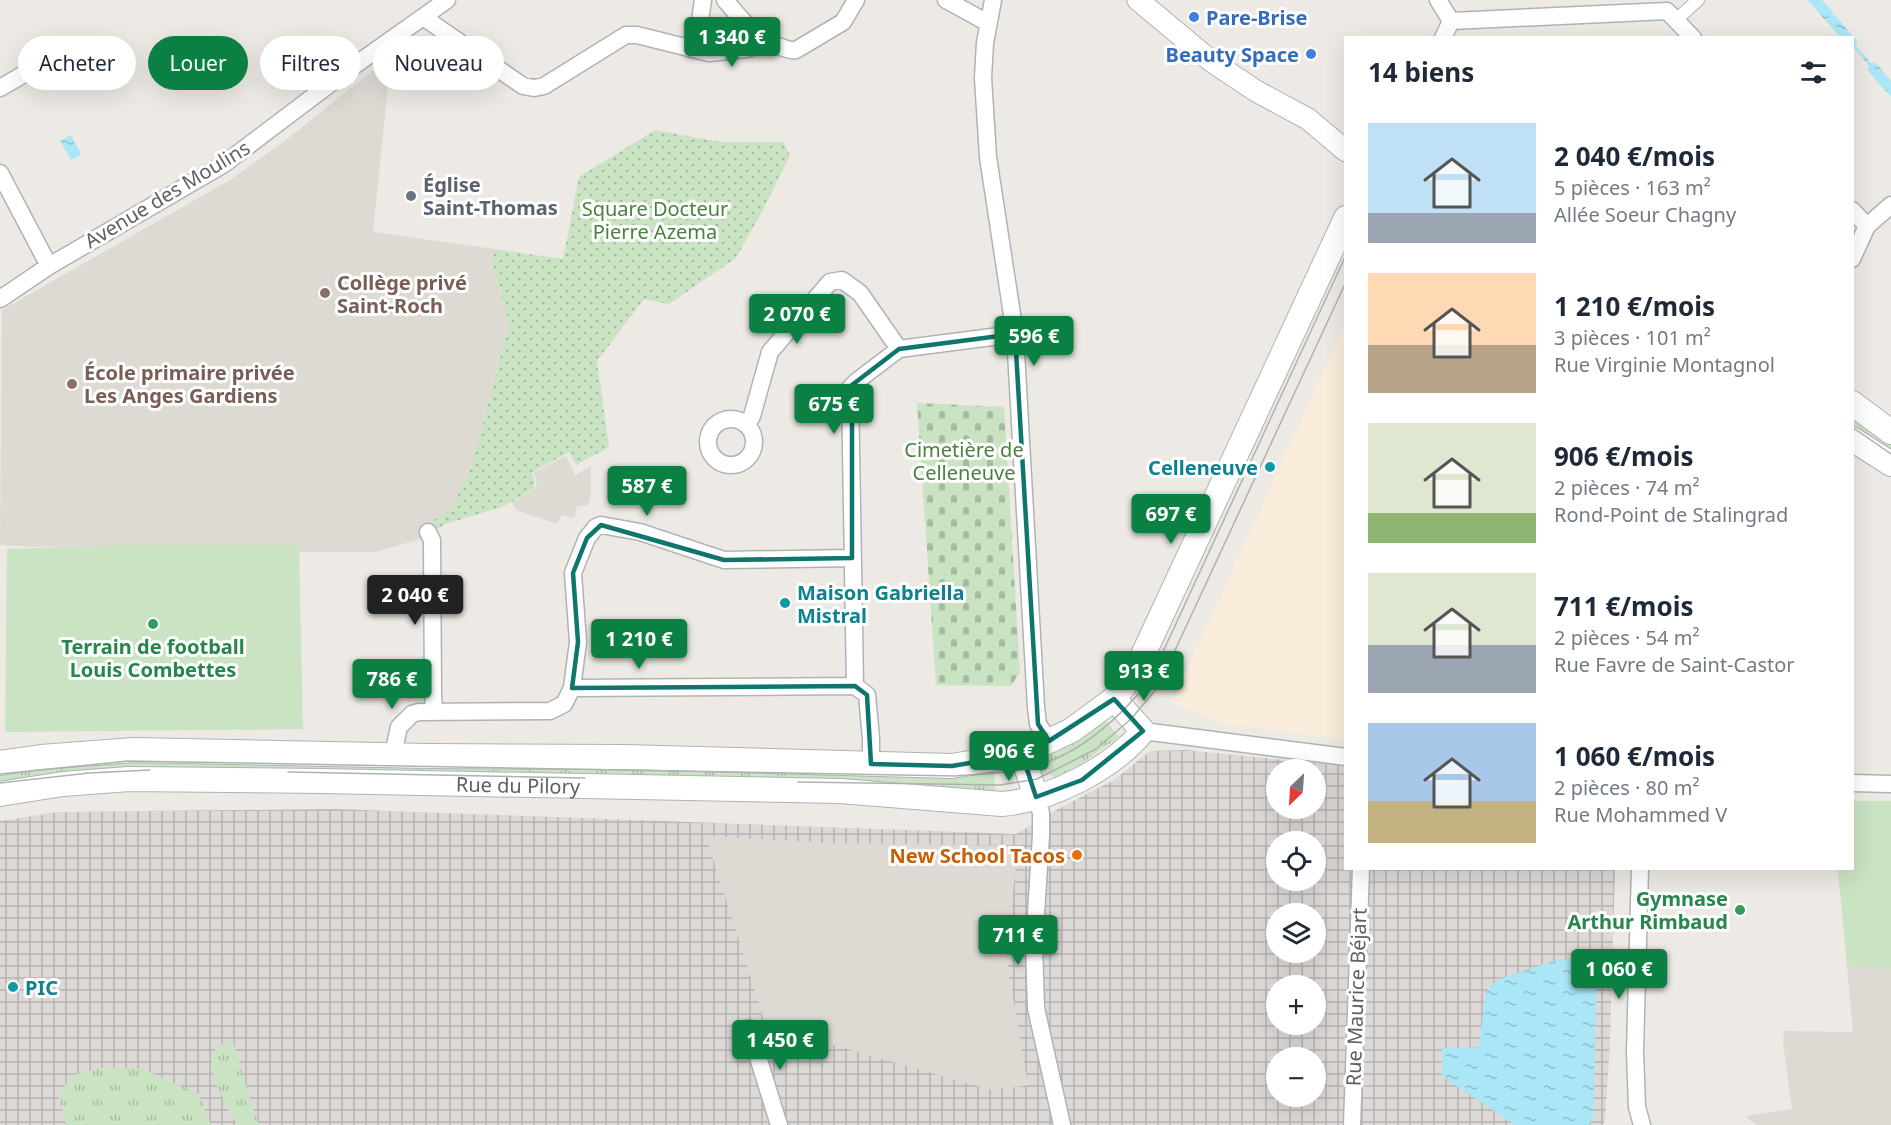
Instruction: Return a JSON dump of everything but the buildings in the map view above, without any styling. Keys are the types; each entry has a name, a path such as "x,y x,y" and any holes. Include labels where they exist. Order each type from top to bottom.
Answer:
{"main road":[{"name":"Rue du Pilory","path":"0,763 41,757 134,750 624,757 952,766 1022,754 1072,730 1114,699 1136,670 1344,222"},
{"path":"1854,404 1891,432"},
{"path":"1854,440 1891,464"},
{"path":"1114,699 1143,731"},
{"name":"Rue du Pilory","path":"0,794 63,784 141,779 840,791 1000,804 1016,803 1082,780 1124,750 1143,731"},
{"path":"1022,754 1036,797"}],"street":[{"name":"Avenue des Moulins","path":"0,298 49,266 224,164 351,68 447,0"},
{"path":"696,49 703,0"},
{"path":"726,0 753,32 791,51 843,22 856,0"},
{"path":"946,0 988,22"},
{"path":"993,0 988,22 983,78 988,157 1015,334 1036,707 1038,724 1049,741"},
{"path":"1138,0 1210,61 1256,91 1308,119 1344,130"},
{"path":"1438,0 1451,21"},
{"path":"1676,20 1698,0"},
{"path":"1451,21 1667,11 1691,36"},
{"path":"423,17 523,86 534,88 544,86 626,35 637,35 709,53 746,49 769,42"},
{"path":"1444,36 1451,21"},
{"path":"0,88 18,78"},
{"path":"1308,119 1344,149"},
{"path":"0,173 49,266"},
{"path":"1854,255 1867,226 1891,205"},
{"path":"1854,212 1867,226"},
{"path":"747,425 752,416 774,344 830,282 842,280 860,293 899,349"},
{"path":"855,686 850,388 899,349 1015,334"},
{"path":"393,754 399,727 412,714 434,711 550,711 564,704 573,688 578,642 573,573 587,538 596,527 601,525 640,532 724,560 852,558"},
{"path":"428,532 432,540 434,711"},
{"path":"573,688 855,686 867,695 871,764"},
{"path":"1143,731 1344,757"},
{"path":"1854,783 1891,784"},
{"path":"1036,797 1041,813 1034,945 1036,1008 1062,1125"},
{"name":"Rue Maurice Béjart","path":"1352,1125 1361,870"},
{"path":"1640,870 1635,1052 1637,1107 1642,1125"},
{"path":"749,1028 779,1125"}],"highlighted area":[{"path":"1015,334 1038,724 1049,741 1114,699 1143,731 1082,780 1036,797 1022,754 952,766 871,764 867,695 855,686 572,688 578,642 573,573 587,538 601,525 724,560 852,558 852,385 899,349"}],"shaded area":[{"name":"Collège privé Saint-Roch","path":"373,70 373,90 388,90 373,232 495,249 492,262 509,324 471,468 452,507 432,521 431,528 424,538 375,552 299,552 298,545 37,547 0,545 2,310 230,180 286,140 348,90 361,90 361,80"},
{"path":"1344,325 1344,740 1225,724 1172,703"},
{"path":"566,456 575,475 591,466 591,495 588,505 577,506 574,518 562,515 557,524 516,510 512,502 535,489 537,481 533,473"},
{"path":"1186,750 1275,759 1266,759 1266,819 1326,819 1326,764 1344,766 1344,870 1615,870 1610,1043 1603,1125 0,1125 0,821 58,812 335,809 1016,834 1114,780 1150,751"},
{"path":"1854,801 1891,801 1891,1125 1756,1125 1745,1116 1792,1109 1783,1042 1784,1031 1853,1032 1838,870 1854,870"},
{"path":"706,836 830,843 1018,846 1006,956 1028,1085 992,1090 766,1026"}],"green space":[{"name":"Square Docteur Pierre Azema","path":"655,130 720,142 783,142 790,155 736,258 669,304 644,299 597,361 609,447 576,465 569,452 531,473 535,481 534,489 502,507 446,524 434,531 431,528 432,521 452,507 471,468 509,324 492,262 495,249 563,259 579,177"},
{"name":"Cimetière de Celleneuve","path":"917,403 1004,407 1020,672 1011,686 936,685"},
{"path":"1854,411 1891,436 1891,459 1854,434"},
{"name":"Terrain de football Louis Combettes","path":"131,545 299,545 303,729 5,732 7,549"},
{"path":"1106,721 1119,737 1081,764 1055,778 1051,775 1045,758 1073,744"},
{"path":"91,757 993,763 996,794 0,788 0,769"},
{"path":"1854,801 1891,801 1891,969 1847,965 1838,870 1854,870"},
{"path":"232,1039 260,1125 237,1125 213,1073 213,1053 219,1045"},
{"path":"105,1067 143,1069 199,1094 211,1125 66,1125 58,1094 73,1075"}],"water":[{"path":"1808,0 1822,0 1833,12 1831,16 1834,14 1853,36 1839,36 1826,21 1828,18 1825,20"},
{"path":"1854,37 1858,42 1855,45 1872,64 1875,62 1891,81 1891,97 1867,70 1870,67 1854,48"},
{"path":"71,135 81,154 71,160 60,141"},
{"path":"1560,959 1580,961 1597,975 1593,1119 1589,1125 1515,1125 1442,1076 1442,1048 1479,1047 1486,991 1497,980"}],"tram line":[{"path":"0,774 128,761 956,776 1008,772 1044,764 1079,747 1095,735 1110,723 1150,680 1344,259"},
{"path":"798,782 1000,785 1037,779 1096,749 1131,719 1158,687 1344,286"},
{"path":"1854,428 1891,454"},
{"path":"0,783 89,773 150,770"},
{"path":"288,772 585,778"}],"place":[{"name":"Pare-Brise","path":"1194,17"},
{"name":"Beauty Space","path":"1311,54"},
{"name":"Église Saint-Thomas","path":"411,196"},
{"name":"Collège privé Saint-Roch","path":"325,293"},
{"name":"École primaire privée Les Anges Gardiens","path":"72,384"},
{"name":"Celleneuve","path":"1270,467"},
{"name":"Maison Gabriella Mistral","path":"785,603"},
{"name":"Terrain de football Louis Combettes","path":"153,624"},
{"name":"New School Tacos","path":"1077,855"},
{"name":"Gymnase Arthur Rimbaud","path":"1740,910"},
{"name":"PIC","path":"13,987"}]}
